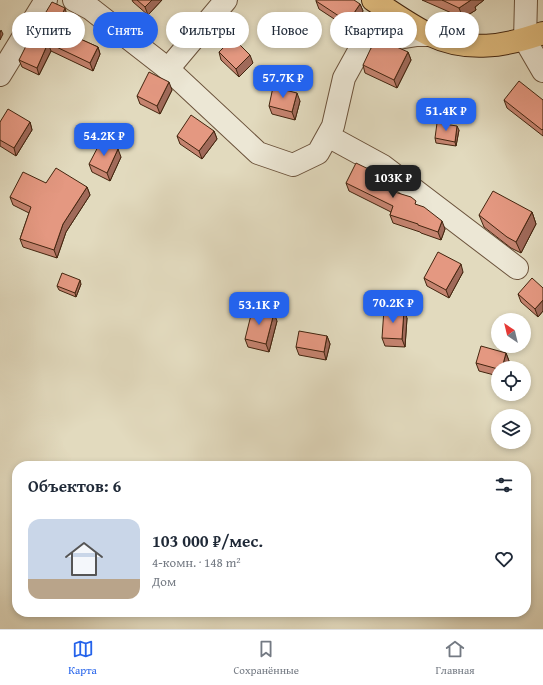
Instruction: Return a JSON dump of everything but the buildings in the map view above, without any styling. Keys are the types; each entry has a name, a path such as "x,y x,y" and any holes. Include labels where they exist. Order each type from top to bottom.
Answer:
{"main road":[{"path":"373,0 425,32"},
{"path":"479,46 504,45 534,36"}],"street":[{"path":"0,75 46,0"},
{"path":"74,0 91,9 168,69 258,153 293,165 318,153 328,136 333,126 344,78 360,49 374,42 425,35"},
{"path":"168,69 226,0"},
{"path":"526,0 543,71"},
{"path":"328,136 384,166 517,268"}]}
